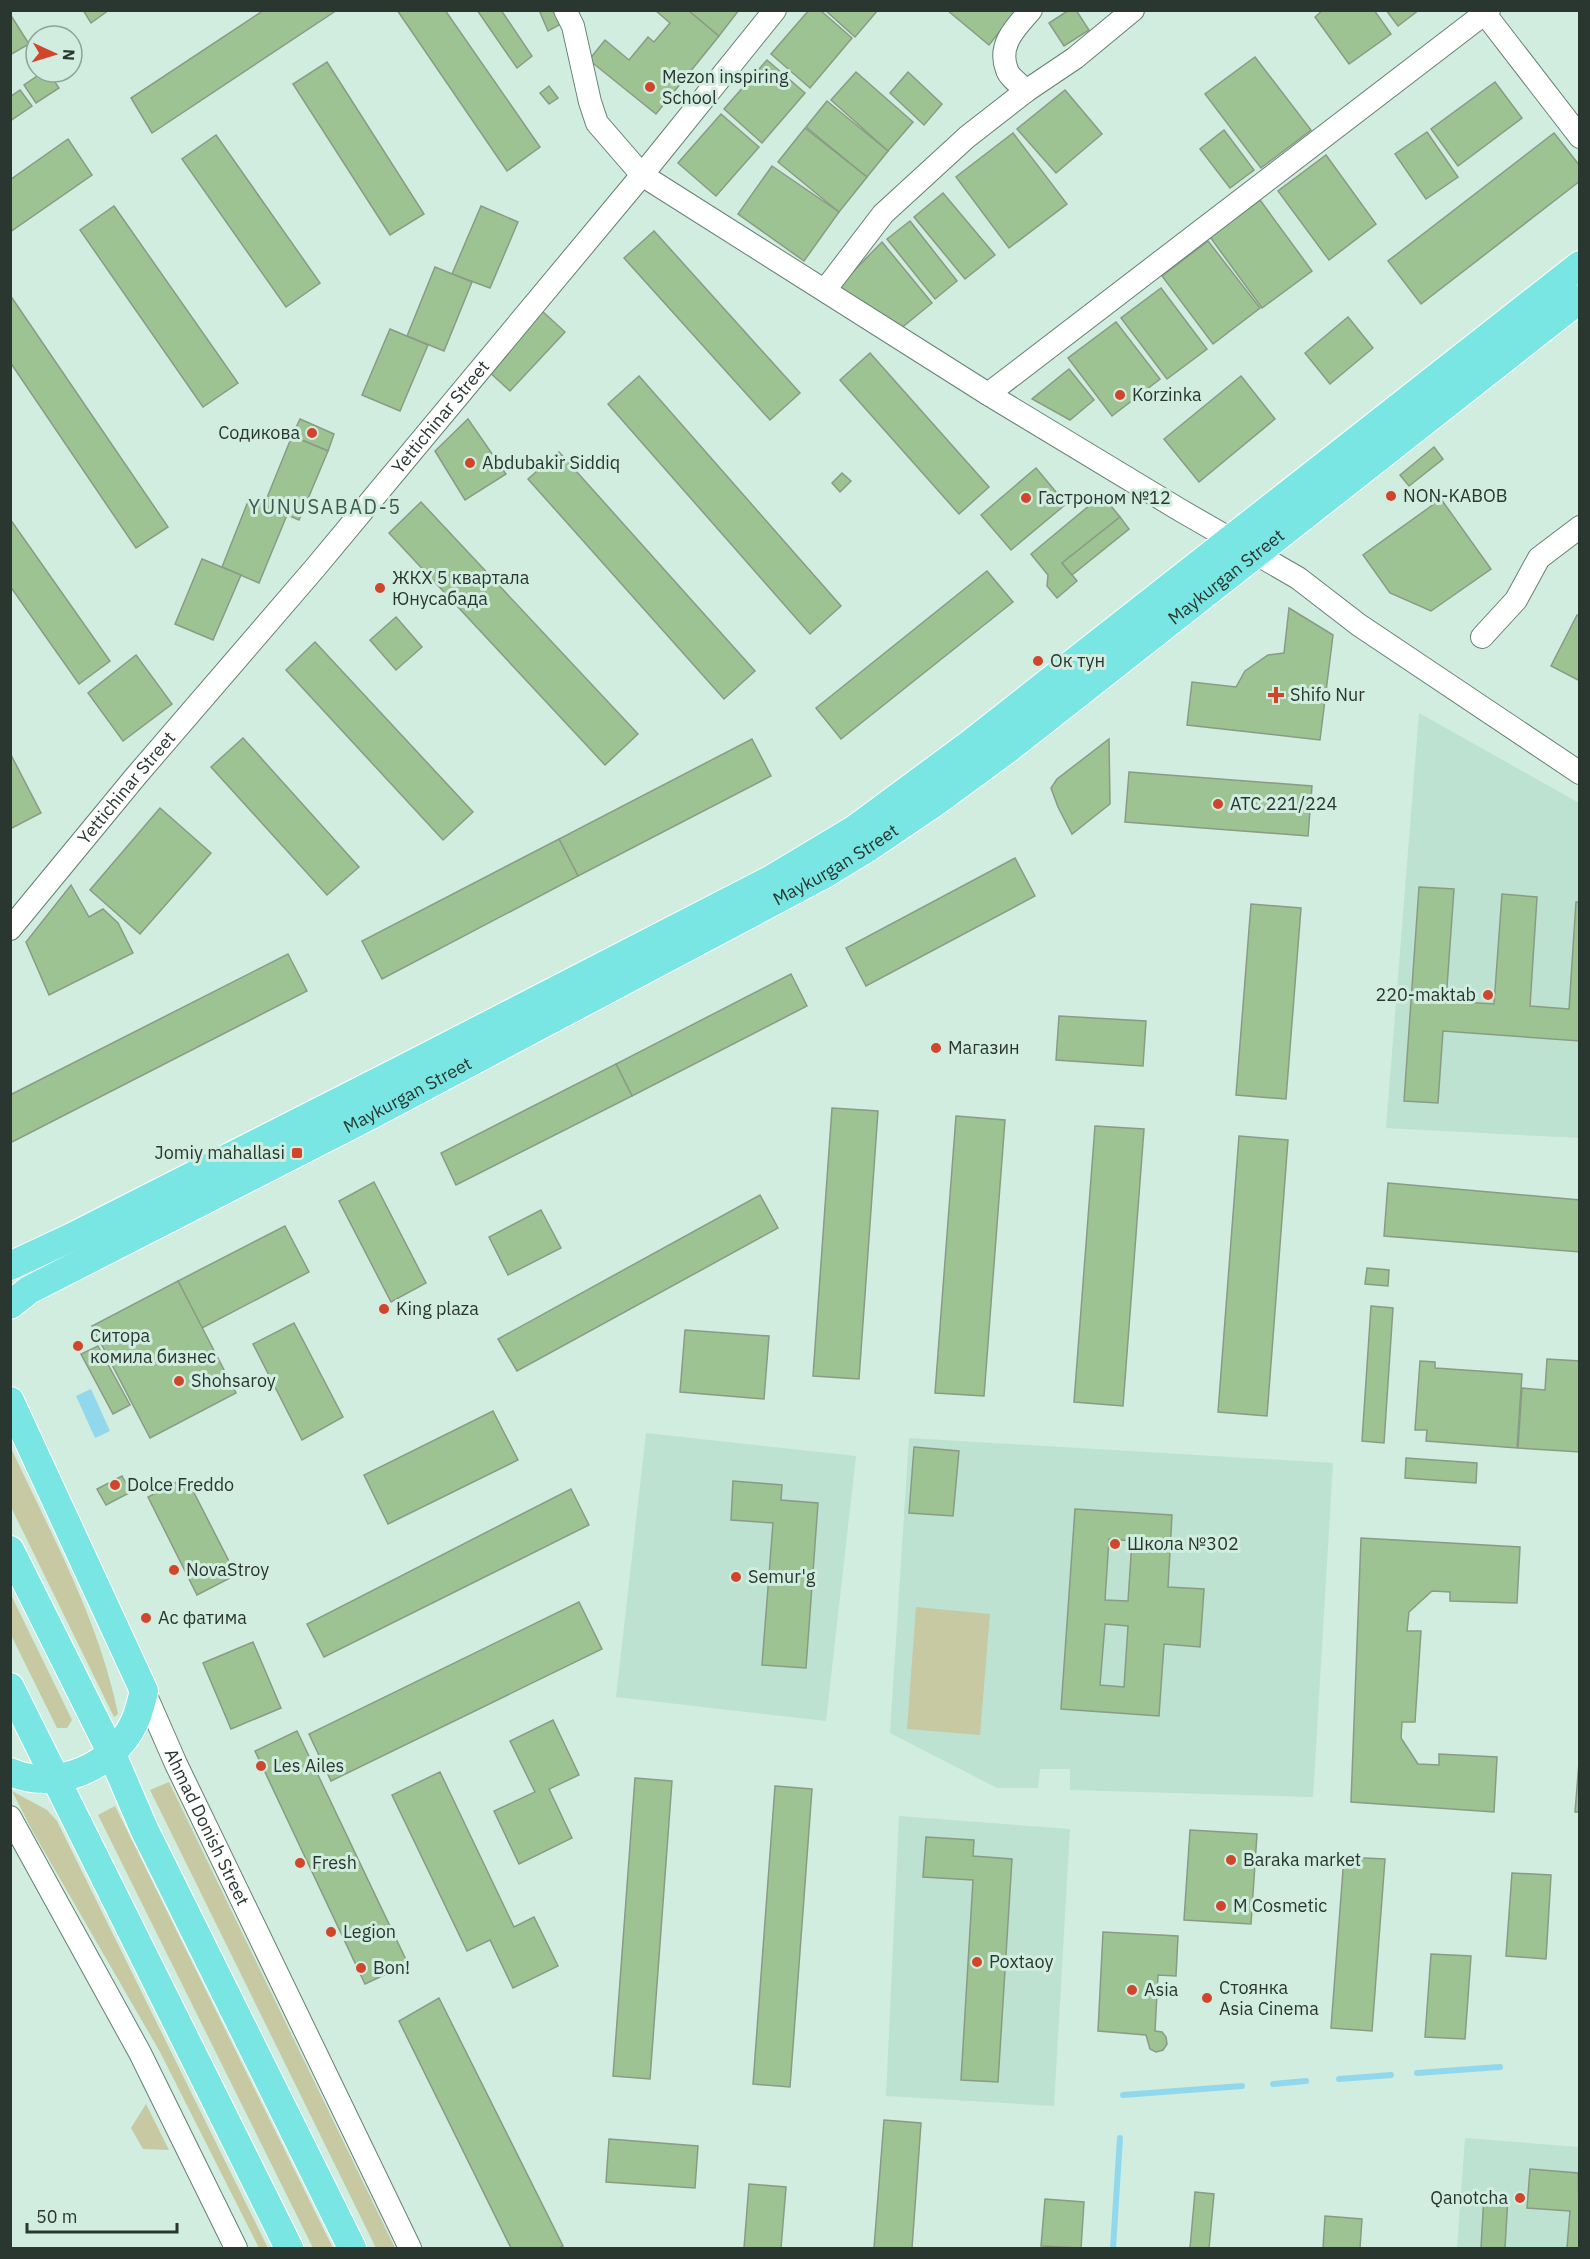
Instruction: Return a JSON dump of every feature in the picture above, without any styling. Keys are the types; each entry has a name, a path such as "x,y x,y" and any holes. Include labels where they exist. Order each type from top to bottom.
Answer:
{"main road":[{"name":"Maykurgan Street","path":"10,1266 72,1237 407,1067 770,880 855,829 970,744 1580,265"},
{"name":"Maykurgan Street","path":"10,1305 28,1290 369,1116 823,875 860,853 1005,751 1580,298"},
{"name":"Ahmad Donish Street","path":"11,1401 144,1691"},
{"path":"10,1550 111,1752 144,1829 352,2248"},
{"path":"10,1687 289,2248"},
{"path":"10,1772 39,1779 57,1778 75,1775 94,1767 124,1739 134,1723 144,1691"}],"street":[{"path":"566,10 573,26 597,123 642,175 988,394 1298,578 1359,625 1580,773"},
{"name":"Yettichinаr Street","path":"10,929 136,776 315,568 642,175 775,10"},
{"path":"1026,91 1007,71 1005,52 1008,38 1031,10"},
{"path":"825,290 884,214 967,137 1026,91 1075,58 1133,10"},
{"path":"988,394 1485,12 1580,137"},
{"path":"1482,637 1516,600 1539,558 1580,527"},
{"name":"Ahmad Donish Street","path":"144,1691 176,1764 410,2248"},
{"path":"10,1817 140,2053 236,2248"}],"shaded area":[{"name":"220-maktab","path":"1419,713 1579,803 1579,1138 1386,1128"},
{"name":"Semur'g","path":"646,1433 856,1456 826,1721 616,1697"},
{"name":"Школа №302","path":"909,1438 1333,1463 1313,1797 1070,1790 1070,1769 1040,1769 1038,1788 997,1788 890,1733"},
{"path":"11,1448 86,1611 110,1679 118,1714 114,1717 11,1507"},
{"path":"11,1595 72,1720 67,1728 57,1728 11,1635"},
{"path":"916,1607 990,1614 980,1735 907,1729"},
{"path":"169,1782 395,2248 376,2248 150,1790"},
{"path":"12,1791 47,1810 57,1821 268,2248 259,2248 160,2052 33,1832"},
{"path":"115,1806 333,2248 313,2248 98,1815"},
{"name":"Poxtaoy","path":"899,1816 1070,1829 1054,2106 886,2096"},
{"path":"146,2104 169,2150 143,2149 131,2128"},
{"name":"Qanotcha","path":"1465,2138 1579,2147 1579,2248 1457,2248"}],"water":[{"path":"91,1389 110,1431 95,1438 76,1396"}],"building":[{"path":"83,10 109,10 91,23"},
{"path":"264,10 337,10 152,133 131,98"},
{"path":"397,10 445,10 540,147 507,171"},
{"path":"477,10 501,10 532,56 517,68"},
{"path":"539,10 555,10 561,24 548,31"},
{"name":"Mezon inspiring School","path":"655,10 688,10 719,36 656,114 589,60 605,40 629,60 648,37 654,42 670,23"},
{"path":"688,10 739,10 719,36"},
{"path":"809,10 820,10 852,38 810,88 771,54"},
{"path":"825,10 878,10 855,37"},
{"path":"947,10 1017,10 989,45"},
{"path":"1069,10 1076,10 1089,30 1064,46 1049,23"},
{"path":"1323,10 1374,10 1391,34 1349,64 1315,17"},
{"path":"1386,10 1419,10 1398,26"},
{"path":"10,14 24,36 24,47 10,55"},
{"path":"1255,57 1311,130 1261,168 1205,94"},
{"path":"767,60 805,93 762,143 724,109"},
{"path":"327,62 424,214 390,235 293,84"},
{"path":"856,72 913,122 888,151 831,100"},
{"path":"908,72 942,104 924,125 890,93"},
{"path":"1495,82 1522,118 1458,166 1431,129"},
{"path":"56,84 59,88 36,103 24,85"},
{"path":"549,86 558,98 549,104 540,93"},
{"path":"20,90 32,106 10,121 10,97"},
{"path":"1065,90 1102,134 1056,173 1017,129"},
{"path":"827,101 888,151 867,177 806,127"},
{"path":"721,114 759,147 716,196 678,163"},
{"path":"805,128 867,177 839,212 778,162"},
{"path":"1224,130 1254,170 1230,188 1200,149"},
{"path":"1427,132 1458,177 1426,199 1395,154"},
{"path":"1013,133 1067,204 1009,248 956,177"},
{"path":"1554,133 1580,166 1580,181 1421,304 1388,261"},
{"path":"216,135 320,283 286,307 182,159"},
{"path":"68,139 92,175 10,232 10,180"},
{"path":"1326,155 1376,224 1329,260 1278,191"},
{"path":"772,166 839,212 804,261 738,214"},
{"path":"943,193 995,255 965,279 914,217"},
{"path":"1260,200 1312,271 1262,308 1210,237"},
{"path":"114,206 238,383 203,407 80,230"},
{"path":"481,206 518,222 490,288 452,274"},
{"path":"910,221 957,281 935,299 887,239"},
{"path":"654,231 800,393 770,420 624,258"},
{"path":"1208,241 1260,308 1213,344 1162,276"},
{"path":"882,242 932,303 900,329 837,288"},
{"path":"435,267 472,282 444,351 407,336"},
{"path":"1161,288 1207,349 1167,379 1121,318"},
{"path":"10,295 168,527 136,548 10,362"},
{"path":"541,310 565,332 510,391 486,369"},
{"path":"1348,317 1373,348 1330,384 1305,353"},
{"path":"1116,322 1160,379 1112,416 1068,358"},
{"path":"390,329 428,345 400,411 362,395"},
{"path":"870,353 989,487 959,514 840,380"},
{"path":"1069,369 1094,400 1070,420 1032,399"},
{"path":"639,376 841,606 810,634 608,404"},
{"path":"1241,376 1275,419 1199,482 1164,439"},
{"path":"300,419 334,434 328,451 292,436"},
{"name":"Abdubakir Siddiq","path":"468,419 506,474 465,500 435,451"},
{"path":"292,436 328,451 299,520 264,505"},
{"path":"1434,447 1443,459 1409,486 1400,475"},
{"path":"559,452 755,671 724,699 528,479"},
{"path":"1036,468 1066,504 1011,550 981,515"},
{"path":"842,473 851,481 840,492 832,483"},
{"path":"1102,495 1120,517 1062,563 1077,581 1057,598 1047,586 1048,575 1031,554"},
{"path":"249,499 287,515 259,583 222,567"},
{"path":"1441,499 1491,569 1431,611 1390,593 1363,555"},
{"path":"421,502 638,734 605,765 389,533"},
{"path":"1120,517 1129,529 1072,575 1062,563"},
{"path":"10,519 110,661 79,684 10,586"},
{"path":"202,559 241,575 213,640 175,624"},
{"path":"987,571 1013,602 841,739 816,708"},
{"path":"1289,608 1333,635 1320,740 1187,725 1192,682 1236,687 1245,671 1268,655 1284,653"},
{"path":"1577,615 1580,617 1580,681 1551,666"},
{"path":"396,617 422,647 396,670 370,640"},
{"path":"315,642 473,812 443,840 286,670"},
{"path":"136,655 172,704 123,741 88,693"},
{"path":"243,738 359,867 327,895 211,767"},
{"path":"752,739 771,776 578,876 559,839"},
{"path":"1109,739 1110,804 1072,834 1051,788 1057,779"},
{"path":"10,753 41,813 10,829"},
{"name":"АТС 221/224","path":"1129,772 1312,786 1308,836 1125,822"},
{"path":"160,808 211,853 140,934 90,890"},
{"path":"559,839 578,876 382,979 362,941"},
{"path":"1015,858 1035,896 866,986 846,948"},
{"path":"71,885 89,917 103,909 118,923 133,953 49,995 26,942"},
{"path":"1419,887 1454,889 1446,1001 1494,1004 1502,894 1537,897 1530,1006 1569,1009 1576,902 1580,902 1580,1041 1443,1031 1438,1103 1404,1101"},
{"path":"1251,904 1301,908 1286,1099 1236,1095"},
{"path":"288,954 307,991 10,1143 10,1095"},
{"path":"791,974 807,1006 632,1096 616,1064"},
{"path":"1059,1016 1146,1021 1143,1066 1056,1060"},
{"path":"616,1064 632,1096 456,1185 441,1153"},
{"path":"832,1108 878,1111 859,1379 813,1376"},
{"path":"956,1116 1005,1120 984,1396 935,1393"},
{"path":"1095,1126 1144,1129 1123,1406 1074,1402"},
{"path":"1239,1136 1288,1140 1267,1416 1218,1412"},
{"path":"374,1182 426,1283 391,1302 339,1201"},
{"path":"1388,1183 1580,1200 1580,1252 1384,1236"},
{"path":"760,1195 778,1228 517,1371 498,1339"},
{"path":"541,1210 561,1248 508,1275 489,1237"},
{"path":"285,1226 309,1272 202,1328 178,1281"},
{"path":"1367,1268 1389,1270 1388,1286 1365,1284"},
{"path":"178,1281 236,1393 150,1438 92,1326"},
{"path":"1371,1306 1393,1308 1384,1443 1362,1441"},
{"path":"294,1323 343,1417 302,1440 253,1344"},
{"path":"685,1330 769,1336 764,1399 680,1392"},
{"path":"98,1346 130,1405 113,1414 81,1354"},
{"path":"1547,1359 1580,1361 1580,1452 1518,1448 1522,1388 1545,1390"},
{"path":"1420,1361 1435,1362 1435,1368 1522,1374 1517,1448 1426,1441 1427,1430 1415,1430"},
{"path":"493,1411 518,1460 388,1524 364,1475"},
{"path":"914,1447 959,1451 953,1516 909,1513"},
{"path":"1406,1458 1477,1463 1476,1483 1405,1478"},
{"path":"122,1476 131,1492 106,1505 97,1489"},
{"path":"186,1477 236,1575 197,1595 148,1497"},
{"path":"733,1481 782,1485 781,1500 818,1503 806,1668 762,1665 773,1523 731,1520"},
{"path":"571,1489 589,1525 324,1657 307,1624"},
{"path":"1075,1509 1172,1515 1168,1587 1204,1589 1200,1647 1164,1644 1159,1716 1061,1709","holes":["1109,1539 1132,1541 1128,1601 1105,1600","1105,1624 1128,1626 1124,1687 1100,1685"]},
{"path":"1361,1538 1520,1547 1517,1603 1450,1601 1450,1592 1432,1591 1409,1612 1407,1631 1421,1631 1415,1722 1402,1722 1401,1738 1418,1764 1439,1765 1439,1754 1497,1757 1494,1812 1351,1802"},
{"path":"579,1602 602,1649 331,1781 309,1734"},
{"path":"253,1642 281,1708 231,1729 203,1663"},
{"path":"553,1720 579,1775 549,1789 572,1838 519,1864 494,1811 535,1792 510,1741"},
{"path":"297,1731 408,1964 365,1984 255,1751"},
{"path":"1580,1750 1580,1812 1575,1812"},
{"path":"440,1772 514,1927 534,1917 558,1966 513,1988 490,1940 467,1951 392,1795"},
{"path":"635,1778 672,1781 650,2079 613,2076"},
{"path":"775,1786 812,1789 790,2087 753,2084"},
{"path":"1190,1830 1257,1834 1251,1924 1184,1920"},
{"path":"926,1837 974,1840 973,1856 1012,1859 998,2082 961,2080 973,1880 923,1877"},
{"path":"1344,1857 1385,1859 1372,2031 1331,2028"},
{"path":"1512,1873 1551,1875 1546,1959 1506,1956"},
{"path":"1103,1932 1178,1936 1176,1976 1158,1975 1155,2031 1162,2032 1166,2037 1167,2044 1163,2050 1156,2052 1150,2049 1146,2035 1098,2031"},
{"path":"1431,1954 1471,1956 1465,2039 1425,2037"},
{"path":"439,1998 563,2246 559,2248 511,2248 399,2021"},
{"path":"884,2120 921,2123 912,2248 874,2248"},
{"path":"609,2139 698,2146 695,2188 606,2182"},
{"path":"1530,2169 1578,2173 1580,2248 1567,2248 1570,2211 1527,2208"},
{"path":"749,2184 786,2187 781,2248 744,2248"},
{"path":"1195,2192 1214,2194 1209,2248 1190,2248"},
{"path":"1484,2195 1508,2197 1505,2248 1481,2248"},
{"path":"1045,2199 1084,2202 1081,2248 1041,2246"},
{"path":"1325,2216 1362,2219 1360,2248 1323,2248"}],"waterway":[{"path":"1417,2073 1500,2067"},
{"path":"1339,2079 1391,2075"},
{"path":"1273,2084 1306,2081"},
{"path":"1123,2095 1242,2086"},
{"path":"1113,2248 1120,2138"}],"place":[{"name":"Mezon inspiring School","path":"650,87"},
{"name":"Korzinka","path":"1120,395"},
{"name":"Содикова","path":"312,433"},
{"name":"Abdubakir Siddiq","path":"470,463"},
{"name":"NON-KABOB","path":"1391,496"},
{"name":"Гастроном №12","path":"1026,498"},
{"name":"ЖКХ 5 квартала Юнусабада","path":"380,588"},
{"name":"Ок тун","path":"1038,661"},
{"name":"Shifo Nur","path":"1276,695"},
{"name":"АТС 221/224","path":"1218,804"},
{"name":"220-maktab","path":"1488,995"},
{"name":"Магазин","path":"936,1048"},
{"name":"Jomiy mahallasi","path":"297,1153"},
{"name":"King plaza","path":"384,1309"},
{"name":"Ситора комила бизнес","path":"78,1346"},
{"name":"Shohsaroy","path":"179,1381"},
{"name":"Dolce Freddo","path":"115,1485"},
{"name":"Школа №302","path":"1115,1544"},
{"name":"NovaStroy","path":"174,1570"},
{"name":"Semur'g","path":"736,1577"},
{"name":"Ас фатима","path":"146,1618"},
{"name":"Les Ailes","path":"261,1766"},
{"name":"Baraka market","path":"1231,1860"},
{"name":"Fresh","path":"300,1863"},
{"name":"M Cosmetic","path":"1221,1906"},
{"name":"Legion","path":"331,1932"},
{"name":"Poxtaoy","path":"977,1962"},
{"name":"Bon!","path":"361,1968"},
{"name":"Asia","path":"1132,1990"},
{"name":"Стоянка Asia Cinema","path":"1207,1998"},
{"name":"Qanotcha","path":"1520,2198"}],"district":[{"name":"YUNUSABAD-5","path":"325,507"}]}
